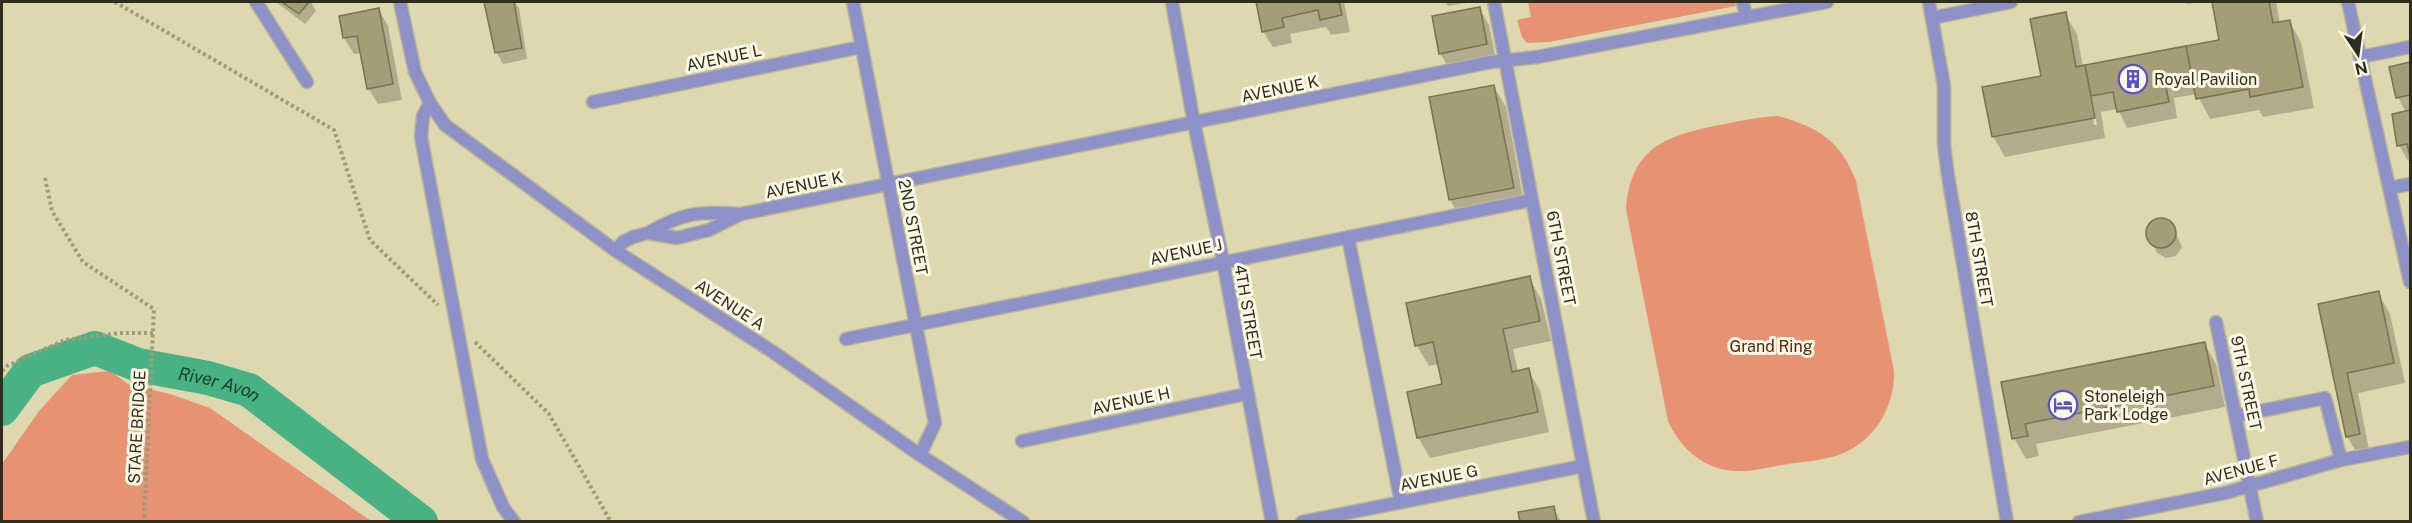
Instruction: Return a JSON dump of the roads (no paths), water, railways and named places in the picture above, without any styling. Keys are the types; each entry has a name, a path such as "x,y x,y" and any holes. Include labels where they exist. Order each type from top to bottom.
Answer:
{"lane":[{"path":"256,2 307,82"},
{"name":"AVENUE A","path":"400,2 415,72 430,103 445,125 616,251 773,352 920,455 1023,522"},
{"name":"2ND STREET","path":"854,2 935,423 920,455"},
{"name":"4TH STREET","path":"1172,2 1272,522"},
{"name":"6TH STREET","path":"1494,2 1594,522"},
{"path":"1743,2 1746,17"},
{"name":"AVENUE K","path":"648,234 672,219 707,212 741,214 1491,62 1507,61 1827,2"},
{"name":"8TH STREET","path":"1929,2 1944,86 1944,145 1948,176 2007,522"},
{"path":"1932,18 2011,2"},
{"path":"2348,2 2410,282"},
{"name":"AVENUE L","path":"593,102 861,47"},
{"path":"2360,57 2410,47"},
{"path":"430,103 423,116 421,138 482,459 503,507 514,522"},
{"path":"2390,189 2410,184"},
{"name":"AVENUE J","path":"846,339 1532,200"},
{"name":"AVENUE K","path":"616,251 623,242 633,237 648,234 677,238 709,230 741,214"},
{"path":"1348,237 1401,502"},
{"name":"9TH STREET","path":"2216,322 2257,522"},
{"name":"AVENUE H","path":"1022,441 1246,394"},
{"path":"2236,416 2325,398 2341,460"},
{"name":"AVENUE F","path":"2079,522 2225,494 2341,460 2410,447"},
{"name":"AVENUE G","path":"1302,522 1583,466"}],"waterway":[{"name":"River Avon","path":"2,409 30,371 95,348 138,365 208,378 249,390 421,522"}],"place":[{"name":"Royal Pavilion","path":"2133,79"},
{"name":"Stoneleigh Park Lodge","path":"2063,405"}],"park label":[{"name":"Grand Ring","path":"1771,346"}]}
